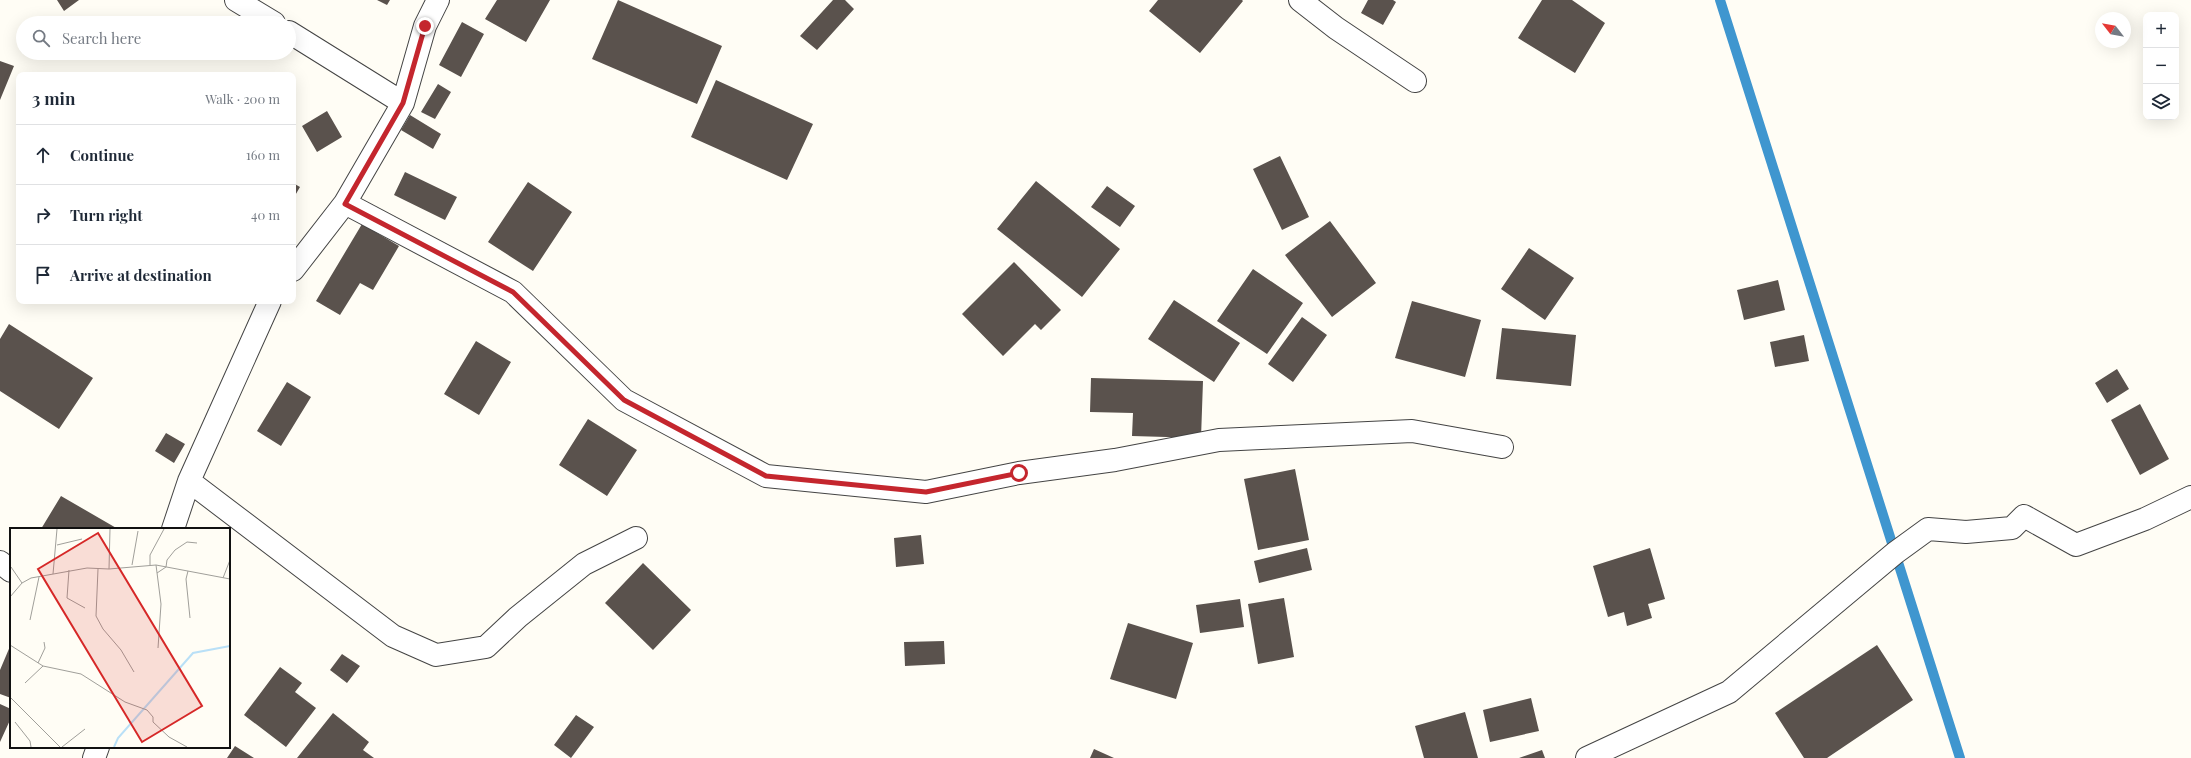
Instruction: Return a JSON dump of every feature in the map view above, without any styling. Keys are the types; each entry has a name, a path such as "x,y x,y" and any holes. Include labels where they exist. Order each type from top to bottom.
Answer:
{"street":[{"path":"236,0 262,16"},
{"path":"296,266 345,204 403,103 425,26 438,0"},
{"path":"1300,0 1336,28 1415,81"},
{"path":"296,36 403,103"},
{"path":"345,204 513,292 624,400 766,476 926,492 1019,473 1115,460 1219,440 1412,431 1502,447"},
{"path":"173,528 189,481 269,304"},
{"path":"189,481 393,636 436,655 486,647 518,617 584,564 636,538"},
{"path":"1587,758 1730,692 1895,553 1928,528 1966,532 2012,528 2024,516 2076,545 2144,519 2191,497"},
{"path":"0,562 10,570"},
{"path":"94,758 98,748"}],"building":[{"path":"57,0 79,0 64,11"},
{"path":"377,0 390,0 387,5"},
{"path":"497,0 550,0 526,42 485,19"},
{"path":"618,0 722,46 697,104 592,59"},
{"path":"833,0 845,0 854,9 817,50 800,36"},
{"path":"1158,0 1243,1 1200,53 1149,11"},
{"path":"1368,0 1393,0 1396,2 1383,25 1361,13"},
{"path":"1542,0 1572,0 1605,23 1575,73 1518,38"},
{"path":"462,22 484,34 461,77 439,65"},
{"path":"0,61 14,66 0,100"},
{"path":"716,80 813,124 787,180 691,137"},
{"path":"438,84 451,92 435,119 421,112"},
{"path":"327,111 342,137 317,152 302,126"},
{"path":"410,115 441,134 433,149 401,130"},
{"path":"1280,156 1309,217 1282,230 1253,169"},
{"path":"405,172 457,197 445,220 394,195"},
{"path":"1036,181 1120,249 1082,297 997,229"},
{"path":"528,182 572,212 533,271 488,242"},
{"path":"296,185 300,187 296,194"},
{"path":"1107,186 1135,206 1120,227 1091,207"},
{"path":"1330,221 1376,283 1332,317 1285,255"},
{"path":"362,224 399,246 373,290 360,283 340,315 316,301"},
{"path":"1529,248 1574,278 1545,320 1501,289"},
{"path":"1014,262 1061,310 1041,330 1035,324 1003,356 962,314"},
{"path":"1253,269 1303,303 1267,354 1217,321"},
{"path":"1778,280 1785,310 1744,320 1737,290"},
{"path":"1174,300 1240,343 1214,382 1148,339"},
{"path":"1412,301 1481,320 1465,377 1395,358"},
{"path":"1302,317 1327,335 1293,382 1268,364"},
{"path":"9,324 93,378 59,429 0,391 0,339"},
{"path":"1502,328 1576,335 1571,386 1496,379"},
{"path":"1804,335 1809,361 1775,367 1770,342"},
{"path":"476,341 511,362 479,415 444,394"},
{"path":"2117,369 2129,389 2107,403 2095,383"},
{"path":"1091,378 1203,381 1201,438 1132,436 1133,413 1090,412"},
{"path":"287,382 311,397 281,446 257,431"},
{"path":"2140,404 2169,459 2140,475 2111,420"},
{"path":"588,419 637,450 607,496 559,465"},
{"path":"166,433 185,444 174,463 155,451"},
{"path":"1295,469 1309,540 1258,550 1244,479"},
{"path":"61,496 116,528 42,528"},
{"path":"921,535 924,564 896,567 894,538"},
{"path":"1307,548 1312,570 1259,583 1254,561"},
{"path":"1650,548 1665,599 1648,604 1652,618 1627,626 1624,612 1608,617 1593,566"},
{"path":"643,563 691,610 653,650 605,603"},
{"path":"1284,598 1294,657 1258,664 1248,604"},
{"path":"1240,599 1244,627 1200,633 1196,605"},
{"path":"1128,623 1193,643 1176,699 1110,679"},
{"path":"944,641 945,664 905,666 904,642"},
{"path":"1877,645 1913,700 1827,758 1804,758 1775,713"},
{"path":"10,646 10,698 0,694 0,670"},
{"path":"342,654 360,666 347,683 330,670"},
{"path":"280,667 302,683 295,692 316,708 286,747 244,715"},
{"path":"1531,698 1539,731 1490,742 1483,710"},
{"path":"0,704 10,709 10,720 0,742"},
{"path":"1465,712 1478,758 1424,758 1415,726"},
{"path":"333,713 369,742 363,750 374,758 297,758"},
{"path":"576,715 594,727 571,758 554,745"},
{"path":"235,746 254,758 227,758"},
{"path":"1094,749 1114,758 1090,758"},
{"path":"1542,750 1545,758 1519,758"}],"waterway":[{"path":"1720,0 1960,758"}],"route":[{"path":"425,26 403,103 345,204 513,292 624,400 766,476 926,492 1019,473"}]}
